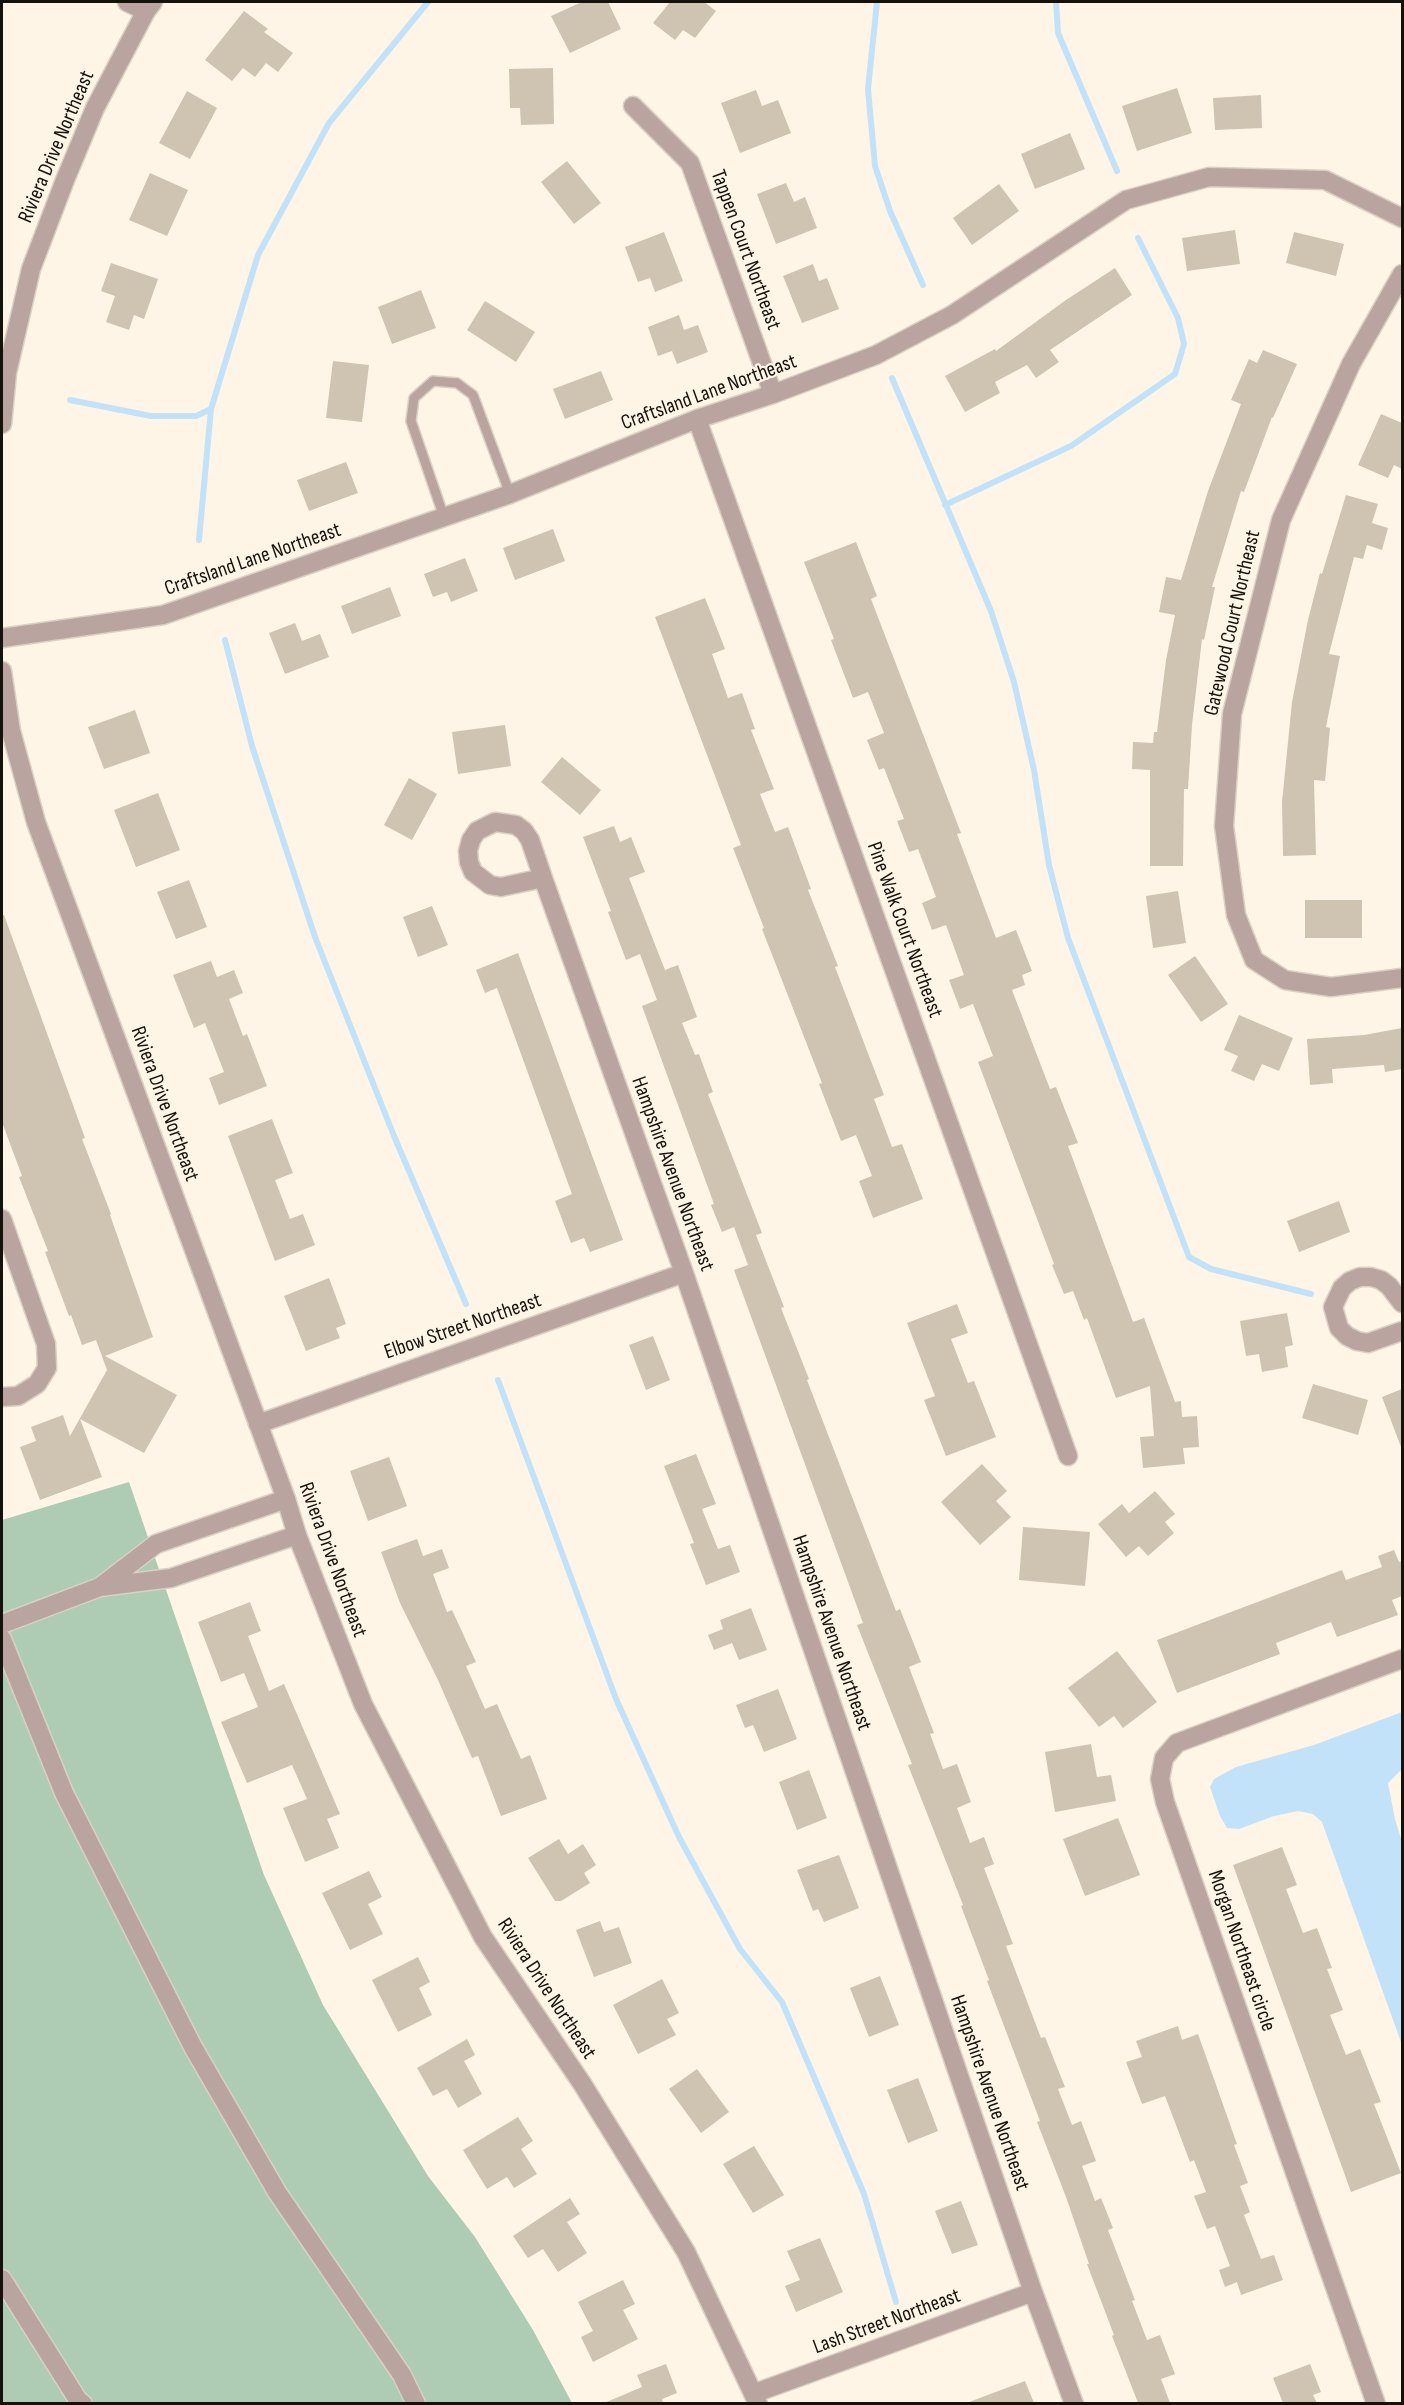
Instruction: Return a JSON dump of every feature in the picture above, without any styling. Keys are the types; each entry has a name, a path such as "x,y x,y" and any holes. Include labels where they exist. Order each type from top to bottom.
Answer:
{"street":[{"path":"127,2 149,6"},
{"name":"Riviera Drive Northeast","path":"2,424 7,373 31,269 95,108 149,6"},
{"name":"Tappen Court Northeast","path":"633,105 690,163 773,394"},
{"name":"Craftsland Lane Northeast","path":"2,638 163,615 510,494 697,419 773,394 876,355 952,315 1126,200 1209,177 1324,180 1402,218"},
{"name":"Gatewood Court Northeast","path":"1402,273 1351,364 1281,520 1232,714 1224,826 1236,915 1254,960 1285,980 1331,987 1402,978"},
{"name":"Pine Walk Court Northeast","path":"697,419 1068,1456"},
{"name":"Riviera Drive Northeast","path":"2,670 11,731 36,822 286,1499 297,1535 363,1704 483,1937 583,2085 686,2252 757,2398"},
{"name":"Hampshire Avenue Northeast","path":"543,878 684,1274 1033,2292 1074,2403"},
{"path":"2,1219 46,1344 47,1368 37,1384 18,1396 2,1397"},
{"name":"Elbow Street Northeast","path":"258,1424 684,1274"},
{"path":"1402,1303 1389,1286 1381,1280 1360,1277 1350,1281 1342,1288 1333,1307 1339,1328 1347,1336 1357,1341 1368,1343 1402,1331"},
{"path":"100,1587 156,1544 286,1499"},
{"path":"2,1624 100,1587 171,1578 297,1535"},
{"path":"2,1639 64,1793 192,2048 277,2192 402,2375 416,2403"},
{"name":"Morgan Northeast circle","path":"1376,2403 1165,1802 1160,1779 1164,1758 1178,1743 1402,1659"},
{"path":"2,2279 78,2400 83,2403"},
{"name":"Lash Street Northeast","path":"757,2398 1033,2292"}],"lane":[{"path":"444,517 411,421 414,398 433,381 457,383 473,395 510,494"}],"green space":[{"path":"129,1482 264,1875 323,2005 428,2176 475,2237 533,2330 572,2403 2,2404 2,1520"}],"water":[{"path":"1402,1712 1402,1769 1388,1783 1402,1842 1402,2045 1322,1822 1313,1814 1298,1811 1274,1816 1239,1829 1227,1828 1220,1816 1210,1787 1214,1779 1236,1767 1314,1745"}],"building":[{"path":"582,2 608,2 621,29 570,53 551,16"},
{"path":"670,2 704,2 716,11 695,38 683,30 675,40 653,23"},
{"path":"244,11 268,29 264,32 293,53 278,72 266,63 255,77 243,68 232,81 205,60"},
{"path":"553,68 554,124 521,125 520,108 510,108 509,69"},
{"path":"1177,88 1192,133 1137,151 1122,106"},
{"path":"756,90 762,106 778,100 791,133 740,153 721,103"},
{"path":"187,91 217,108 190,159 159,143"},
{"path":"1261,95 1262,128 1215,130 1213,98"},
{"path":"1070,133 1085,169 1035,189 1021,154"},
{"path":"567,161 601,203 574,224 541,182"},
{"path":"150,173 188,190 167,236 129,220"},
{"path":"786,183 794,202 805,197 817,228 776,244 757,194"},
{"path":"999,184 1019,211 972,245 953,218"},
{"path":"1235,230 1240,264 1187,271 1182,238"},
{"path":"664,232 683,281 655,292 650,278 638,282 625,247"},
{"path":"1294,232 1344,244 1336,276 1286,263"},
{"path":"111,263 158,279 144,319 134,315 129,330 106,322 115,296 101,291"},
{"path":"813,264 819,281 827,278 839,309 802,323 783,276"},
{"path":"1115,268 1132,295 1050,350 1059,362 1036,378 1027,365 995,382 1000,393 965,412 945,376 995,349 996,351"},
{"path":"421,290 436,328 392,344 378,307"},
{"path":"485,301 535,332 516,362 467,330"},
{"path":"679,315 684,330 698,325 708,352 677,364 672,351 658,356 648,327"},
{"path":"1263,350 1297,364 1272,417 1244,492 1241,491 1212,587 1215,587 1204,640 1202,639 1192,725 1188,789 1184,789 1183,866 1150,866 1150,770 1132,769 1133,742 1153,743 1154,732 1157,732 1166,660 1175,615 1159,612 1166,577 1181,580 1208,491 1241,404 1231,400 1249,359 1257,363"},
{"path":"333,361 369,365 362,422 326,418"},
{"path":"601,371 613,400 565,419 553,389"},
{"path":"1381,414 1402,423 1402,469 1394,465 1388,478 1358,465"},
{"path":"346,462 358,493 309,511 297,480"},
{"path":"1346,495 1378,504 1372,523 1388,528 1382,550 1367,545 1363,559 1354,557 1329,654 1340,656 1326,727 1330,728 1325,781 1314,780 1316,855 1283,856 1282,802 1292,702 1320,573 1322,574"},
{"path":"553,529 565,561 515,580 503,548"},
{"path":"856,542 877,596 871,599 961,833 957,834 996,938 1016,930 1032,971 1022,975 1025,985 1012,990 1050,1089 1056,1087 1078,1143 1068,1146 1133,1322 1144,1318 1175,1402 1181,1401 1182,1417 1197,1416 1199,1447 1183,1448 1185,1464 1143,1468 1140,1437 1154,1436 1150,1386 1116,1398 1087,1318 1084,1320 1073,1291 1064,1294 1052,1265 1054,1264 978,1062 993,1056 973,1004 960,1009 949,980 964,975 946,925 932,930 922,903 936,897 918,849 909,852 897,821 904,819 884,768 879,770 867,740 884,733 868,692 853,698 831,640 834,639 804,562"},
{"path":"465,558 478,591 451,602 447,592 433,597 424,574"},
{"path":"390,587 401,616 352,634 341,606"},
{"path":"705,598 725,649 712,654 728,698 742,693 755,729 751,730 774,789 760,794 775,832 788,827 811,889 808,890 838,966 835,967 884,1095 874,1099 892,1147 902,1144 923,1199 873,1218 859,1181 872,1176 856,1135 841,1141 819,1084 822,1083 733,848 741,845 655,617"},
{"path":"295,623 302,641 320,634 329,657 285,674 269,633"},
{"path":"135,710 150,753 104,769 88,727"},
{"path":"505,725 511,766 458,774 452,732"},
{"path":"562,757 601,790 580,815 541,782"},
{"path":"409,778 437,794 412,840 384,825"},
{"path":"158,793 180,850 136,867 114,810"},
{"path":"614,826 620,842 631,837 645,872 629,878 665,970 678,965 697,1017 682,1023 695,1055 699,1054 713,1092 708,1094 762,1233 756,1235 784,1307 781,1308 809,1379 807,1380 896,1611 900,1609 921,1662 909,1667 934,1733 930,1734 943,1769 957,1764 971,1802 957,1808 970,1843 984,1837 994,1864 984,1868 1013,1944 1006,1946 1041,2038 1045,2037 1065,2087 1058,2089 1072,2125 1081,2121 1096,2161 1082,2166 1095,2201 1101,2198 1113,2228 1108,2230 1135,2300 1132,2301 1147,2340 1160,2335 1175,2374 1161,2379 1170,2403 1138,2403 1112,2336 1114,2335 1087,2264 1089,2264 1066,2197 1037,2122 1040,2121 987,1981 989,1980 961,1906 963,1905 908,1765 912,1764 857,1625 863,1623 734,1270 748,1265 734,1227 722,1232 711,1205 714,1204 642,1006 657,1000 640,954 626,960 608,912 611,911 583,837"},
{"path":"189,880 207,927 176,939 157,892"},
{"path":"1178,891 1186,943 1153,948 1146,896"},
{"path":"1305,900 1362,900 1362,938 1305,938"},
{"path":"432,906 448,945 418,957 403,917"},
{"path":"2,915 4,915 85,1138 82,1139 111,1214 153,1337 105,1356 177,1395 144,1453 80,1419 102,1477 40,1500 20,1447 36,1441 31,1427 63,1415 70,1436 107,1370 96,1340 82,1345 71,1315 69,1316 45,1252 48,1251 19,1177 22,1176 2,1122"},
{"path":"518,953 623,1240 590,1252 584,1238 571,1243 555,1201 572,1194 497,988 485,993 476,970"},
{"path":"1195,956 1228,1004 1201,1022 1168,975"},
{"path":"211,961 217,977 234,970 243,993 229,999 243,1036 247,1034 267,1086 219,1105 209,1078 224,1072 205,1023 194,1028 173,975"},
{"path":"1239,1015 1293,1038 1279,1071 1262,1064 1254,1081 1231,1071 1238,1056 1224,1050"},
{"path":"1402,1028 1402,1069 1385,1072 1384,1065 1332,1069 1333,1083 1310,1085 1307,1039 1364,1035"},
{"path":"272,1119 293,1173 275,1180 290,1219 303,1214 315,1245 275,1261 228,1136"},
{"path":"1339,1201 1350,1232 1299,1252 1287,1221"},
{"path":"329,1278 346,1324 336,1328 340,1338 306,1351 284,1296"},
{"path":"957,1304 968,1333 951,1339 968,1383 974,1381 996,1437 946,1456 924,1400 935,1396 907,1323"},
{"path":"1287,1313 1293,1345 1285,1347 1288,1367 1262,1372 1259,1354 1246,1356 1240,1321"},
{"path":"653,1336 670,1380 646,1390 629,1345"},
{"path":"1313,1384 1368,1400 1358,1435 1302,1418"},
{"path":"1402,1389 1402,1446 1401,1447 1382,1397"},
{"path":"696,1454 716,1504 702,1509 718,1549 730,1545 740,1572 706,1585 690,1544 694,1543 664,1466"},
{"path":"389,1457 407,1506 368,1521 350,1471"},
{"path":"982,1464 1007,1491 996,1501 1011,1517 980,1545 941,1502"},
{"path":"1155,1491 1175,1514 1165,1522 1174,1533 1148,1556 1139,1546 1126,1557 1098,1524 1122,1504 1129,1513"},
{"path":"1023,1527 1090,1532 1085,1586 1019,1580"},
{"path":"417,1539 423,1556 442,1549 449,1568 433,1574 447,1612 452,1610 476,1662 466,1666 485,1709 497,1704 521,1759 530,1755 547,1799 501,1816 478,1756 472,1758 438,1680 400,1603 381,1552"},
{"path":"1394,1550 1399,1562 1402,1561 1402,1596 1392,1600 1398,1615 1337,1637 1331,1622 1276,1643 1280,1654 1177,1693 1157,1640 1342,1570 1346,1580 1382,1567 1378,1556"},
{"path":"250,1602 261,1631 248,1636 269,1691 284,1684 340,1814 327,1819 339,1848 305,1862 283,1808 307,1799 292,1765 247,1783 221,1722 258,1707 244,1673 221,1682 198,1622"},
{"path":"751,1608 767,1650 739,1660 732,1643 714,1650 708,1635 723,1629 720,1620"},
{"path":"1117,1651 1157,1702 1123,1728 1114,1716 1099,1727 1068,1688"},
{"path":"778,1689 797,1739 764,1752 753,1725 745,1728 736,1705"},
{"path":"1091,1744 1097,1777 1111,1775 1116,1801 1055,1812 1045,1752"},
{"path":"809,1770 827,1818 797,1830 779,1782"},
{"path":"1118,1818 1140,1875 1085,1896 1063,1839"},
{"path":"559,1839 568,1854 583,1844 596,1865 584,1873 590,1883 561,1901 555,1901 528,1858"},
{"path":"1282,1847 1297,1885 1286,1889 1303,1933 1317,1928 1332,1968 1327,1969 1343,2010 1330,2015 1346,2055 1360,2049 1381,2102 1374,2104 1401,2173 1351,2192 1233,1865"},
{"path":"839,1855 859,1908 824,1922 818,1909 813,1911 797,1870"},
{"path":"369,1871 382,1897 368,1904 383,1934 350,1950 322,1893"},
{"path":"600,1921 604,1932 619,1927 632,1963 594,1977 576,1930"},
{"path":"418,1957 430,1982 419,1988 432,2015 398,2032 372,1980"},
{"path":"880,1976 899,2025 869,2037 850,1988"},
{"path":"662,1979 679,2013 667,2019 676,2035 638,2054 613,2005"},
{"path":"1178,2026 1182,2040 1198,2034 1237,2144 1234,2145 1248,2183 1240,2186 1250,2212 1244,2215 1261,2259 1274,2255 1283,2280 1241,2295 1237,2282 1225,2287 1219,2270 1230,2266 1215,2226 1207,2229 1194,2196 1206,2192 1194,2160 1190,2162 1165,2096 1142,2104 1126,2062 1142,2057 1136,2041"},
{"path":"467,2039 475,2055 464,2061 482,2094 458,2108 447,2089 433,2096 417,2068"},
{"path":"697,2069 729,2112 701,2133 669,2089"},
{"path":"918,2078 938,2131 908,2143 887,2090"},
{"path":"518,2117 533,2141 521,2149 537,2174 514,2188 507,2177 487,2189 463,2150"},
{"path":"754,2146 784,2195 753,2213 723,2164"},
{"path":"570,2198 580,2214 567,2222 587,2253 558,2272 543,2249 528,2258 513,2236"},
{"path":"961,2201 978,2245 952,2254 935,2211"},
{"path":"820,2238 843,2292 796,2312 785,2286 800,2280 787,2251"},
{"path":"623,2280 635,2304 623,2310 638,2339 593,2362 581,2337 593,2331 578,2302"},
{"path":"666,2364 677,2393 662,2399 663,2403 604,2403 642,2387 637,2375"},
{"path":"1310,2364 1321,2392 1313,2395 1317,2403 1283,2403 1273,2378"},
{"path":"1025,2381 1034,2403 969,2403 969,2402"}],"waterway":[{"path":"199,540 211,409 258,255 329,123 428,2"},
{"path":"877,2 868,89 875,166 890,211 923,285"},
{"path":"1056,2 1058,33 1117,171"},
{"path":"945,505 1071,446 1175,374 1184,344 1178,318 1138,238"},
{"path":"892,378 991,611 1014,682 1034,770 1049,865 1068,938 1189,1257 1211,1269 1311,1294"},
{"path":"70,400 151,416 196,416 211,409"},
{"path":"225,640 252,746 315,937 394,1136 466,1304"},
{"path":"498,1380 616,1699 679,1837 740,1949 782,2002 864,2194 896,2302"}]}
